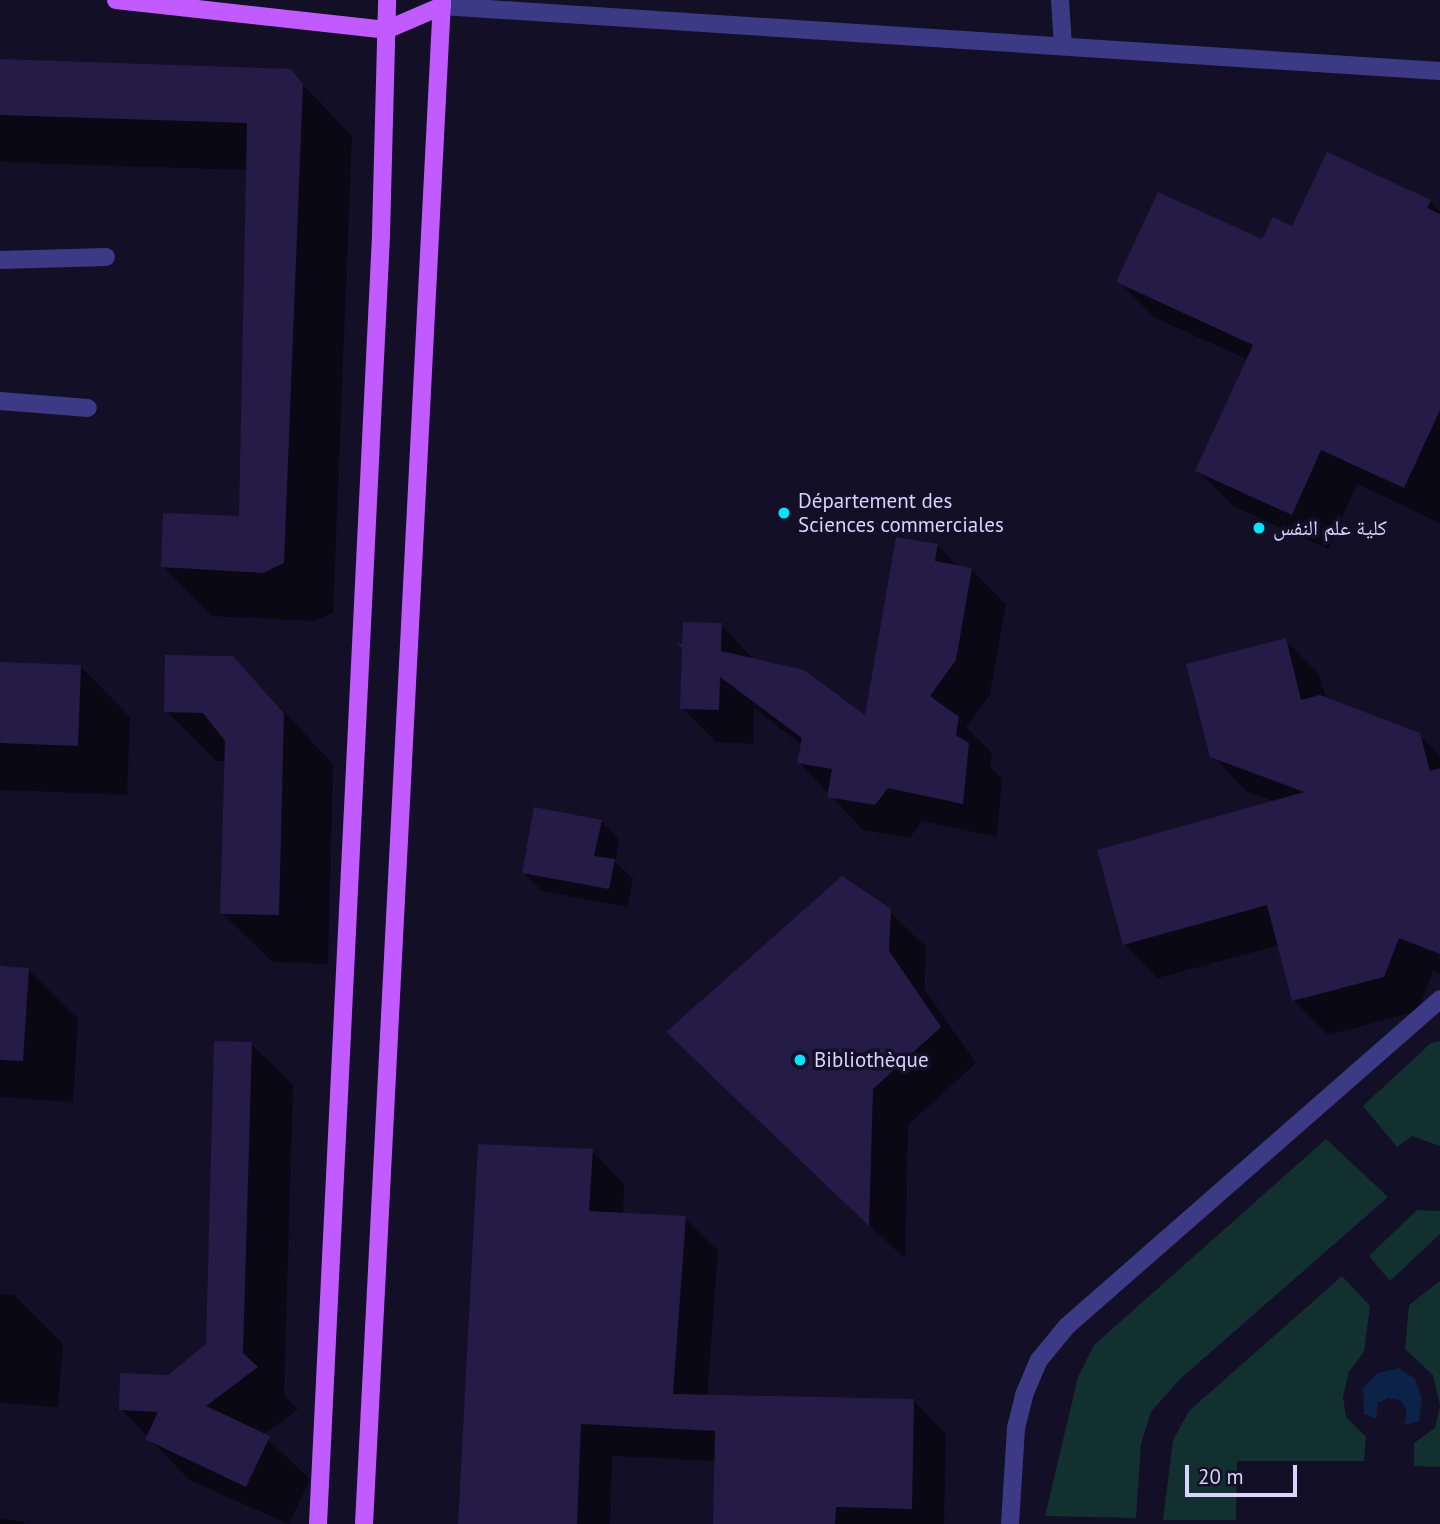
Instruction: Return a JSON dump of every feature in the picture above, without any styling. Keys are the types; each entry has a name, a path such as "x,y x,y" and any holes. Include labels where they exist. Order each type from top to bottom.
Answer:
{"main road":[{"path":"116,0 386,30 438,2"},
{"path":"318,1524 382,234 387,0"},
{"path":"364,1524 438,2"}],"lane":[{"path":"1060,0 1063,46"},
{"path":"438,2 1440,71"},
{"path":"0,260 107,257"},
{"path":"0,401 88,408"},
{"path":"1010,1524 1016,1428 1024,1395 1039,1360 1067,1326 1440,999"}],"green space":[{"path":"1440,1041 1440,1146 1412,1136 1397,1147 1363,1106 1431,1043"},
{"path":"1326,1139 1388,1197 1179,1380 1151,1412 1141,1444 1136,1518 1045,1516 1078,1377 1094,1345"},
{"path":"1417,1210 1440,1211 1440,1234 1390,1281 1369,1256"},
{"path":"1342,1276 1370,1306 1364,1352 1349,1372 1343,1397 1346,1417 1366,1437 1364,1461 1237,1461 1236,1520 1163,1520 1173,1440 1189,1411"},
{"path":"1440,1281 1440,1405 1433,1375 1405,1349 1409,1305"},
{"path":"1440,1406 1440,1467 1414,1466 1414,1443 1435,1428"}],"water":[{"path":"1399,1368 1415,1379 1422,1400 1419,1421 1404,1425 1407,1412 1402,1401 1388,1398 1378,1403 1376,1419 1364,1414 1363,1388 1378,1373"}],"building":[{"path":"0,59 291,69 303,84 284,563 263,573 161,567 163,513 239,516 247,123 0,115"},
{"path":"1327,152 1431,200 1427,208 1440,214 1440,410 1404,488 1321,450 1292,515 1195,471 1253,345 1116,282 1158,192 1262,239 1273,217 1292,226"},
{"path":"896,537 938,544 935,561 972,568 956,660 930,696 959,717 956,735 969,743 963,804 888,788 875,805 827,797 832,769 797,763 802,738 720,677 719,710 680,709 682,648 676,643 682,644 683,622 722,623 721,651 804,670 865,715"},
{"path":"1286,638 1301,700 1320,695 1420,733 1430,771 1440,768 1440,954 1399,938 1384,977 1292,1001 1267,905 1123,945 1097,850 1304,792 1210,757 1186,664"},
{"path":"165,655 233,656 284,713 279,915 220,914 225,741 203,713 164,712"},
{"path":"0,662 81,665 78,746 0,743"},
{"path":"534,807 602,820 594,856 615,859 609,889 522,873"},
{"name":"Bibliothèque","path":"842,876 891,909 889,951 941,1027 873,1089 869,1226 666,1032"},
{"path":"0,966 29,968 23,1061 0,1060"},
{"path":"214,1041 252,1042 243,1353 258,1367 206,1406 270,1436 246,1487 145,1439 158,1412 119,1410 120,1373 168,1375 206,1344"},
{"path":"478,1144 593,1149 589,1211 686,1216 673,1394 914,1399 912,1509 836,1507 835,1524 713,1524 715,1431 581,1424 577,1524 458,1524"}],"place":[{"name":"Département des Sciences commerciales","path":"784,513"},
{"name":"كلية علم النفس","path":"1259,528"},
{"name":"Bibliothèque","path":"800,1060"}]}
